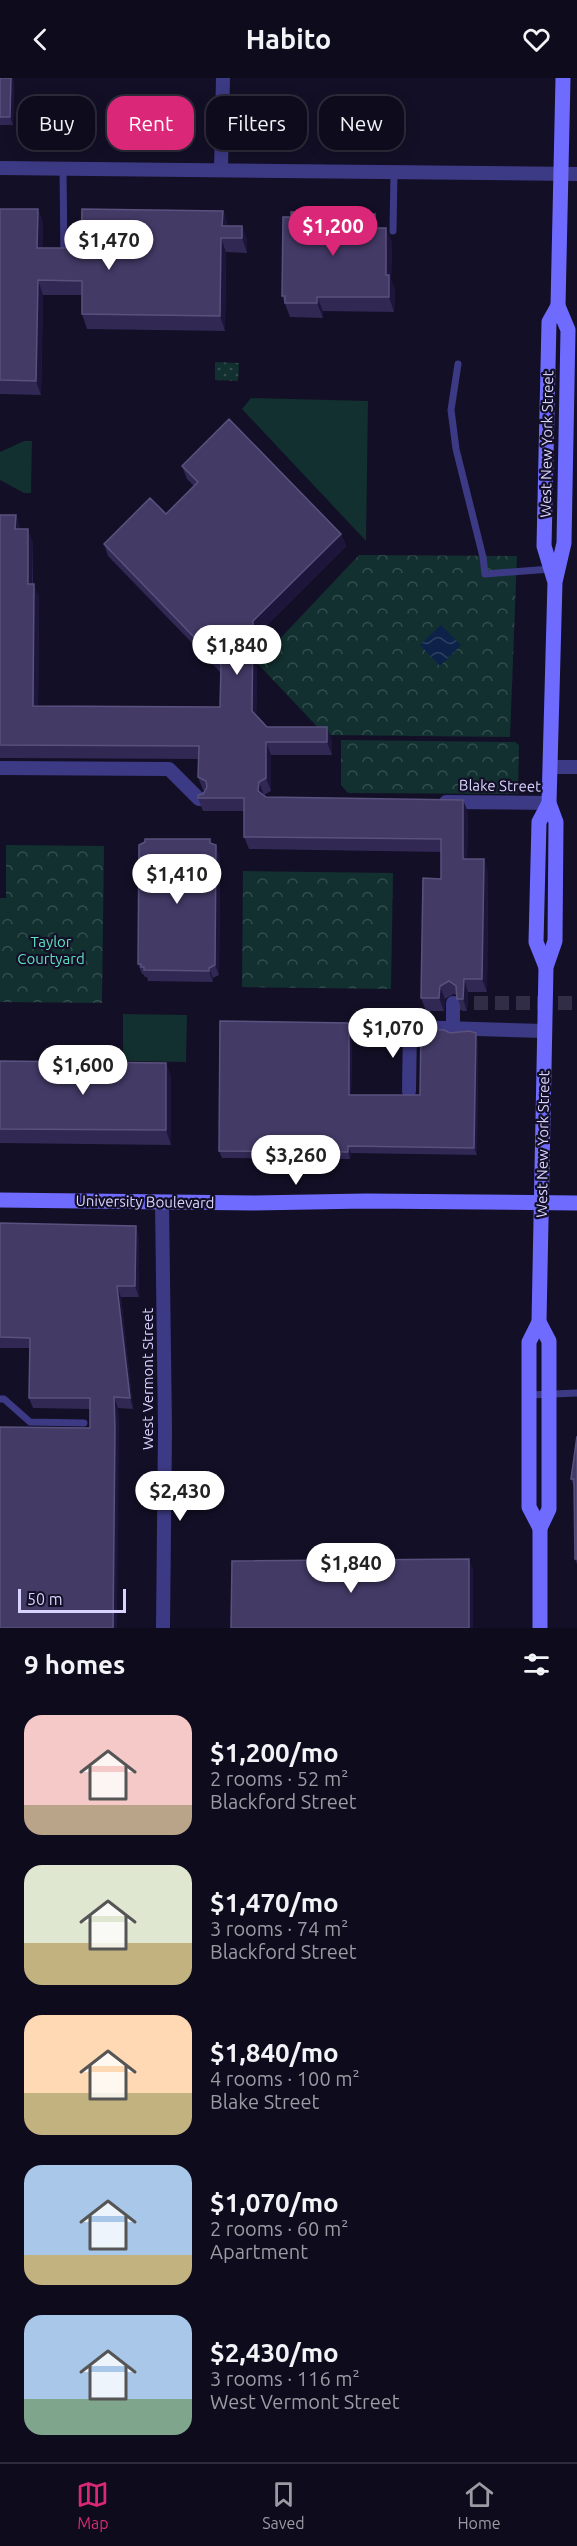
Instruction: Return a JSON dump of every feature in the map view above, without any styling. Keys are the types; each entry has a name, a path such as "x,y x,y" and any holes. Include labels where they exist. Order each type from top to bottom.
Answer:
{"main road":[{"name":"West New York Street","path":"540,1528 529,1507 529,1342 539,1322 546,966 555,941 556,822 549,803 553,576 564,543 568,347 568,330 558,306 563,78"},
{"name":"University Boulevard","path":"0,1200 577,1203"},
{"name":"West New York Street","path":"539,1322 549,1341 549,1509 540,1528 540,1628"}],"street":[{"path":"221,170 223,78"},
{"path":"0,168 577,174"},
{"name":"Blake Street","path":"550,767 577,767"},
{"path":"0,768 169,769 199,799 203,799"},
{"name":"Blake Street","path":"426,802 549,803"},
{"path":"453,1003 453,1031"},
{"path":"409,1091 410,1027 545,1031"},
{"name":"West Vermont Street","path":"162,1202 165,1416 163,1628"}],"lane":[{"path":"63,169 64,257"},
{"path":"393,231 394,172"},
{"path":"458,364 451,410 456,448 483,557 485,574 553,576"},
{"path":"529,1395 577,1393"},
{"path":"0,1399 4,1399 30,1422 84,1423"}],"green space":[{"path":"215,362 239,363 238,381 215,380"},
{"path":"251,398 368,401 366,541 242,409"},
{"path":"24,441 32,441 31,493 24,493 0,480 0,452"},
{"path":"359,555 517,556 510,737 325,735 257,663"},
{"path":"341,740 515,742 519,745 518,794 348,793 341,785"},
{"name":"Taylor Courtyard","path":"6,845 104,846 102,1003 0,1002 0,898 6,898"},
{"path":"243,871 393,873 391,989 242,987"},
{"path":"123,1014 187,1015 186,1062 123,1061"}],"water":[{"path":"441,625 461,645 440,666 420,645"}],"building":[{"path":"0,78 11,78 10,117 0,117"},
{"path":"0,209 38,209 37,248 81,248 82,209 223,211 222,226 242,226 242,238 221,238 220,316 82,314 82,281 38,280 36,381 0,380"},
{"path":"291,212 375,214 375,228 386,228 386,275 389,275 389,297 317,297 317,303 285,303 285,296 282,296 283,217 291,217"},
{"path":"229,419 341,534 253,621 252,711 267,727 327,727 327,742 266,742 266,778 259,782 258,791 266,797 463,800 463,859 484,859 482,979 464,979 463,999 457,999 456,986 449,981 440,986 439,998 421,998 423,878 441,879 441,839 244,837 244,798 198,798 198,795 203,794 207,787 206,781 198,777 199,746 0,745 0,515 16,515 15,529 28,529 28,584 34,584 33,706 220,707 221,665 104,544 150,498 166,514 198,482 182,466"},
{"path":"145,839 210,839 210,843 216,845 215,965 209,968 209,971 144,970 141,964 138,964 139,845 145,842"},
{"path":"220,1021 349,1023 349,1095 420,1095 421,1029 444,1030 450,1033 469,1031 476,1033 474,1148 348,1146 348,1152 219,1151"},
{"path":"0,1061 166,1063 166,1130 0,1129"},
{"path":"0,1223 136,1226 135,1286 117,1286 130,1398 114,1397 113,1628 0,1628 0,1427 90,1428 90,1398 29,1398 30,1338 0,1337"},
{"path":"577,1436 577,1559 575,1559 574,1479 571,1479"},
{"path":"469,1559 469,1628 231,1628 232,1561"}],"tunnel":[{"path":"453,1003 577,1003"}]}
